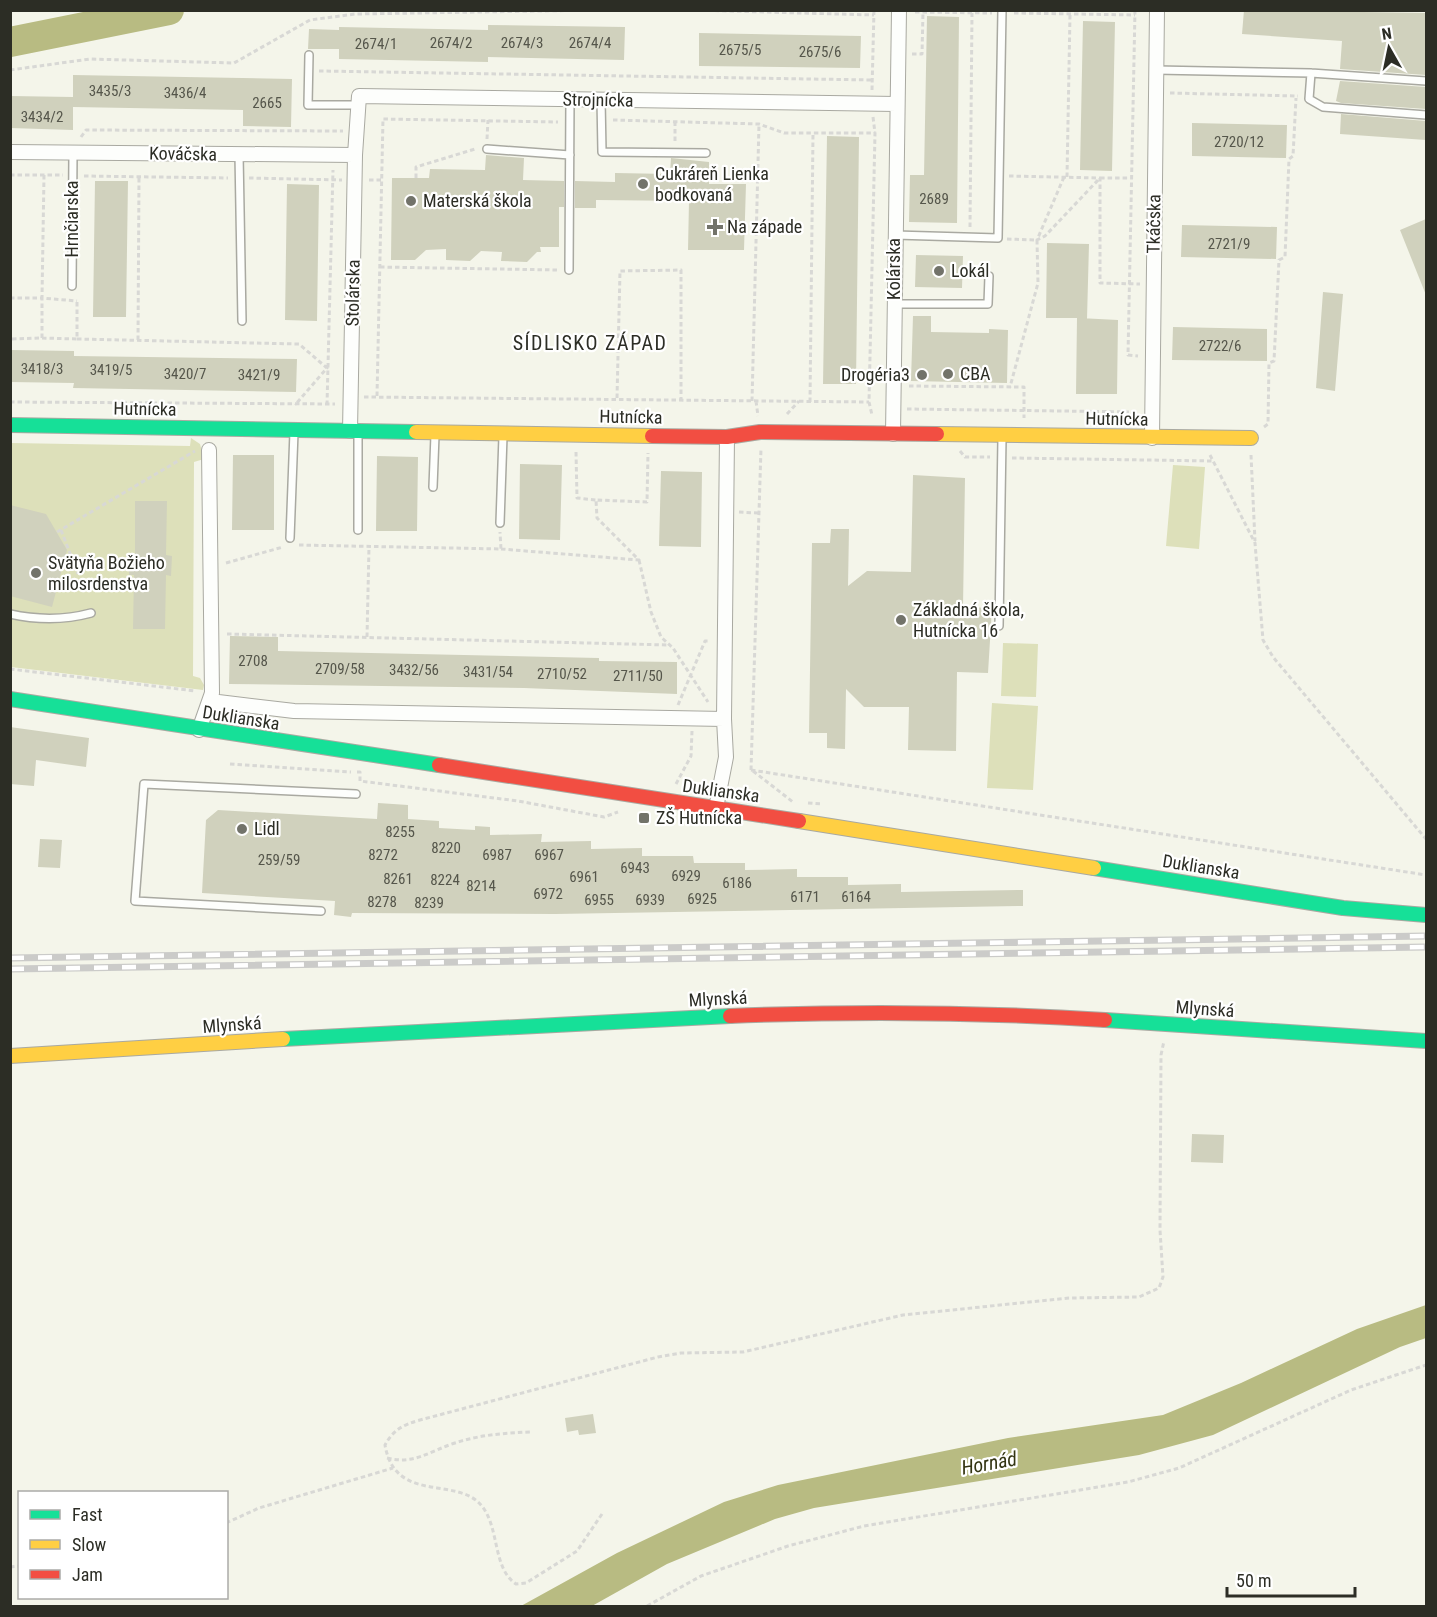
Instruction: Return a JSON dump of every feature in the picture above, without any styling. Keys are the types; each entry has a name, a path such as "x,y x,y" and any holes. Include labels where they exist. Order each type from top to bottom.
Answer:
{"street":[{"name":"Tkáčska","path":"1152,438 1157,10"},
{"name":"Kolárska","path":"893,434 896,104 904,11"},
{"name":"Strojnícka","path":"358,105 359,96 896,104"},
{"path":"355,155 358,105"},
{"name":"Kováčska","path":"10,152 75,147 239,154 355,155"},
{"name":"Stolárska","path":"354,431 351,398 355,155"},
{"name":"Hutnícka","path":"10,426 727,437 760,432 1251,438"},
{"path":"716,808 726,757 724,718 727,437"},
{"path":"200,730 211,697 212,634 212,564 204,449"},
{"name":"Duklianska","path":"211,697 294,711 724,718"},
{"name":"Duklianska","path":"10,699 1342,908 1426,915"},
{"name":"Mlynská","path":"10,1056 445,1029 849,1011 1005,1014 1426,1041"}],"lane":[{"path":"895,235 998,238 1002,12"},
{"path":"309,55 308,105 358,105"},
{"path":"1156,69 1311,74 1426,81"},
{"path":"1311,74 1309,99 1323,107 1426,116"},
{"path":"569,270 570,99"},
{"path":"602,99 602,152 706,153"},
{"name":"Hrnčiarska","path":"72,286 72,176 75,147"},
{"path":"487,149 570,155"},
{"path":"239,154 242,321"},
{"path":"894,304 988,304 989,276"},
{"path":"290,538 294,430"},
{"path":"354,431 358,530"},
{"path":"433,487 436,432"},
{"path":"500,523 503,433"},
{"path":"999,626 1002,435"},
{"path":"10,614 54,619 91,613"},
{"path":"321,911 135,901 144,784 356,794"}],"path":[{"path":"10,70 90,59 234,63 310,20 355,14 602,10"},
{"path":"692,10 874,13 872,103"},
{"path":"904,11 1135,13 1128,355 1139,356 1139,366"},
{"path":"910,44 910,54 922,54 923,12"},
{"path":"970,237 972,13"},
{"path":"1010,387 1038,283 1037,240 1066,177 1070,14"},
{"path":"309,71 872,80"},
{"path":"1156,93 1310,96"},
{"path":"1269,363 1274,361 1279,260 1285,257 1289,159 1293,156 1296,96"},
{"path":"377,396 383,118 570,122"},
{"path":"416,178 416,167 477,148 487,149 488,120"},
{"path":"601,120 759,124 783,133 875,133 869,402 873,420"},
{"path":"675,122 675,153"},
{"path":"752,401 759,124"},
{"path":"75,147 86,129 383,130"},
{"path":"810,402 813,133"},
{"path":"10,402 327,405 333,155"},
{"path":"10,175 355,180"},
{"path":"42,338 44,175"},
{"path":"138,340 139,176"},
{"path":"999,176 1132,178"},
{"path":"998,238 1037,240 1045,236 1100,178"},
{"path":"1100,178 1100,283 1154,284"},
{"path":"380,267 569,270"},
{"path":"617,399 620,271 681,270 681,400"},
{"path":"10,298 77,301 77,339"},
{"path":"10,339 299,344 327,369"},
{"path":"295,405 327,369"},
{"path":"913,386 1024,387 1024,436"},
{"path":"351,398 377,396 869,402"},
{"path":"871,411 893,409 1137,413 1139,408"},
{"path":"1201,438 1256,543 1263,640 1273,657 1426,839"},
{"path":"576,444 577,498 646,502 648,446"},
{"path":"751,770 759,461 762,444"},
{"path":"956,447 965,457 1214,461"},
{"path":"57,532 204,449"},
{"path":"596,500 597,518 639,560 651,612 661,637 691,675 709,704"},
{"path":"500,523 501,549"},
{"path":"61,530 78,574"},
{"path":"212,564 235,562 288,545 501,549 639,560"},
{"path":"367,637 369,547"},
{"path":"212,634 669,645"},
{"path":"677,707 705,640 717,641"},
{"path":"10,669 211,697"},
{"path":"670,793 691,756 692,718"},
{"path":"230,764 360,772 360,781 518,801 604,817 617,812 626,813"},
{"path":"751,770 797,805"},
{"path":"751,770 1426,875"},
{"path":"804,803 833,806"},
{"path":"602,1514 578,1551 526,1582 516,1584 506,1578 490,1523 481,1504 467,1496 407,1479 393,1468 387,1458 385,1445 391,1434 402,1426 658,1357 681,1353 743,1352 903,1315 1069,1298 1139,1297 1151,1294 1159,1288 1163,1277 1160,1230 1161,1055 1168,1024"},
{"path":"647,1606 701,1576 788,1546 864,1526 1128,1482 1179,1468 1351,1390 1426,1365"},
{"path":"387,1458 402,1462 418,1459 454,1443 490,1434 530,1432"},
{"path":"228,1522 259,1508 393,1468"}],"shaded area":[{"path":"191,438 200,444 204,459 194,462 193,676 200,678 204,685 203,690 11,667 11,443 190,446"},
{"path":"1173,465 1205,467 1199,549 1166,546"},
{"path":"1003,643 1038,644 1036,697 1001,696"},
{"path":"992,703 1038,706 1033,790 987,788"}],"water":[{"name":"Hornád","path":"1426,1305 1426,1338 1400,1347 1213,1435 1139,1455 814,1508 775,1519 667,1564 592,1606 521,1606 617,1553 724,1502 778,1485 1008,1438 1163,1415 1241,1383 1357,1329"}],"building":[{"path":"1244,10 1426,13 1426,75 1340,69 1342,41 1242,34"},
{"path":"927,16 959,17 957,223 909,222 910,175 924,175"},
{"path":"1083,21 1115,22 1112,171 1080,170"},
{"path":"488,25 625,27 624,60 488,57 488,62 339,59 339,49 308,49 309,29 339,30 339,27 488,30"},
{"path":"699,33 861,36 860,68 699,66"},
{"path":"73,75 292,79 291,127 243,126 243,110 73,107 73,130 10,128 10,96 73,97"},
{"path":"1340,81 1426,87 1426,109 1341,103 1336,101"},
{"path":"1341,114 1426,121 1426,140 1340,134"},
{"path":"1192,123 1287,125 1286,158 1192,156"},
{"path":"827,136 859,137 856,384 823,384"},
{"name":"Materská škola","path":"486,155 524,158 523,180 564,181 564,207 559,207 559,247 540,247 541,252 537,252 527,262 501,261 502,252 481,251 470,261 446,260 446,249 426,250 415,260 391,260 392,178 429,178 430,169 485,170"},
{"path":"671,158 709,162 709,184 746,184 744,250 688,250 689,201 596,200 596,208 575,208 575,181 615,182 615,173 670,174"},
{"path":"95,181 128,181 126,317 93,317"},
{"path":"287,184 319,185 317,321 285,320"},
{"path":"1426,219 1426,295 1400,230"},
{"path":"1182,225 1277,227 1276,259 1181,257"},
{"path":"1047,243 1089,244 1087,318 1118,320 1117,394 1076,394 1077,318 1046,318"},
{"path":"916,255 963,256 962,288 915,287"},
{"path":"1323,292 1343,294 1335,391 1316,388"},
{"path":"913,316 931,316 931,332 989,333 989,329 1008,330 1007,383 911,381"},
{"path":"1173,327 1267,329 1267,361 1172,360"},
{"path":"10,350 74,351 74,356 297,359 296,392 73,388 74,383 10,382"},
{"path":"233,455 274,455 274,530 232,530"},
{"path":"377,456 418,457 417,531 376,531"},
{"path":"520,464 562,465 560,540 519,539"},
{"path":"661,471 702,472 701,547 659,546"},
{"name":"Základná škola, Hutnícka 16","path":"913,475 965,478 963,607 992,608 988,673 957,672 956,751 908,750 909,707 864,707 846,689 845,749 827,748 827,733 809,733 812,543 830,543 831,529 849,529 848,586 867,571 911,572"},
{"path":"135,501 167,501 166,555 172,556 171,576 166,575 165,629 133,629 134,575 129,575 129,555 135,555"},
{"name":"Svätyňa Božieho milosrdenstva","path":"10,505 46,514 67,550 52,607 10,596"},
{"path":"230,636 278,637 278,651 599,658 599,661 677,662 677,694 524,688 229,684"},
{"path":"10,727 89,738 86,767 36,760 34,786 10,784"},
{"path":"378,803 408,805 408,819 439,821 439,828 475,830 475,826 490,827 490,835 542,834 541,842 591,841 591,849 642,848 642,856 693,856 694,863 745,863 745,870 797,869 797,877 848,877 848,885 901,884 901,892 1023,890 1023,906 555,914 352,913 351,917 334,915 335,901 202,893 206,820 218,810 377,819"},
{"path":"40,839 62,840 60,868 38,867"},
{"path":"1192,1134 1224,1135 1223,1163 1191,1162"},
{"path":"593,1414 596,1433 579,1435 578,1430 567,1432 565,1418"}],"waterway":[{"path":"10,42 169,10"}],"railway":[{"path":"10,958 1426,936"},
{"path":"10,969 1426,947"}],"traffic: fast":[{"path":"10,425 416,432"},
{"path":"10,699 439,765"},
{"path":"1094,868 1343,908 1426,915"},
{"path":"283,1039 730,1016"},
{"path":"1105,1020 1426,1041"}],"traffic: slow":[{"path":"416,432 652,436"},
{"path":"937,434 1251,438"},
{"path":"799,821 1094,868"},
{"path":"10,1056 283,1039"}],"traffic: jam":[{"path":"652,436 727,437 760,432 937,434"},
{"path":"439,765 799,821"},
{"path":"730,1016 918,1013 1105,1020"}],"place":[{"name":"Cukráreň Lienka bodkovaná","path":"643,184"},
{"name":"Materská škola","path":"411,201"},
{"name":"Na západe","path":"715,227"},
{"name":"Lokál","path":"939,271"},
{"name":"CBA","path":"948,374"},
{"name":"Drogéria3","path":"922,375"},
{"name":"Svätyňa Božieho milosrdenstva","path":"36,573"},
{"name":"Základná škola, Hutnícka 16","path":"901,620"},
{"name":"ZŠ Hutnícka","path":"644,818"},
{"name":"Lidl","path":"242,829"}],"district":[{"name":"SÍDLISKO ZÁPAD","path":"590,343"}]}
